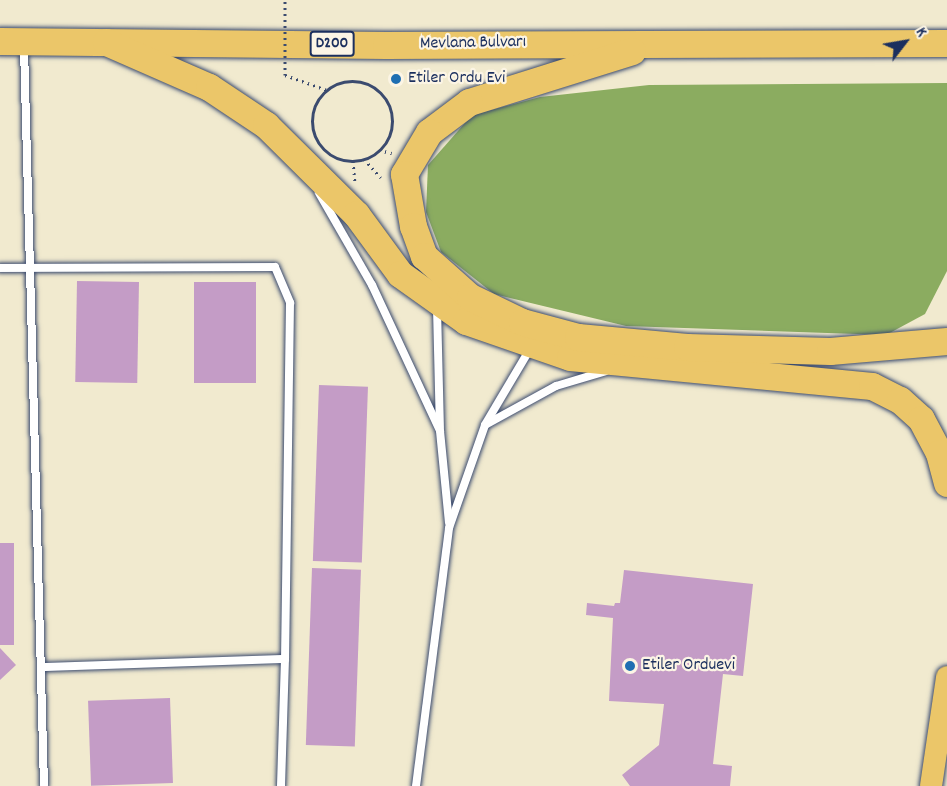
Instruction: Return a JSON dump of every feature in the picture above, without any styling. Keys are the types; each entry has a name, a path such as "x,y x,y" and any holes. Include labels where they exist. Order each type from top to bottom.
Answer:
{"highway":[{"name":"Mevlana Bulvarı","path":"12,41 947,43"},
{"path":"106,42 238,104 298,157 356,214 400,274 466,321 531,346 570,357 645,362 872,386 900,400 921,419 939,453 947,483"},
{"path":"665,42 470,102 429,132 404,174 413,226 424,256 470,297 522,322 578,337 687,347 830,351 947,341"}],"main road":[{"path":"931,786 947,677"}],"lane":[{"path":"12,41 33,267 44,786"},
{"path":"298,157 372,285 440,431"},
{"path":"0,268 275,267 290,303 281,786"},
{"path":"437,301 440,431 449,528"},
{"path":"416,786 449,528 485,425 531,346"},
{"path":"485,425 556,386 645,362"},
{"path":"42,667 285,659"}],"path":[{"path":"285,0 285,75 327,90 352,81 377,90 391,113 391,126 379,150 353,161 342,160 323,149 312,125 313,112 327,90"}],"green space":[{"path":"947,83 947,271 925,314 886,335 626,326 494,294 441,252 426,212 428,165 472,115 540,97 649,85"}],"building":[{"path":"77,281 139,282 137,383 75,382"},
{"path":"194,282 256,282 256,383 194,383"},
{"path":"319,385 368,387 362,563 313,561"},
{"path":"0,543 14,543 14,645 0,645"},
{"path":"312,568 361,570 355,747 306,745"},
{"path":"624,570 753,584 743,676 723,674 713,764 732,766 730,786 630,786 622,775 659,745 664,704 609,701 613,618 586,615 587,603 614,606 615,603 620,603"},
{"path":"0,648 16,665 0,680"},
{"path":"170,698 173,783 91,786 88,701"}],"place":[{"name":"Etiler Ordu Evi","path":"396,79"},
{"name":"Etiler Orduevi","path":"630,666"}]}
